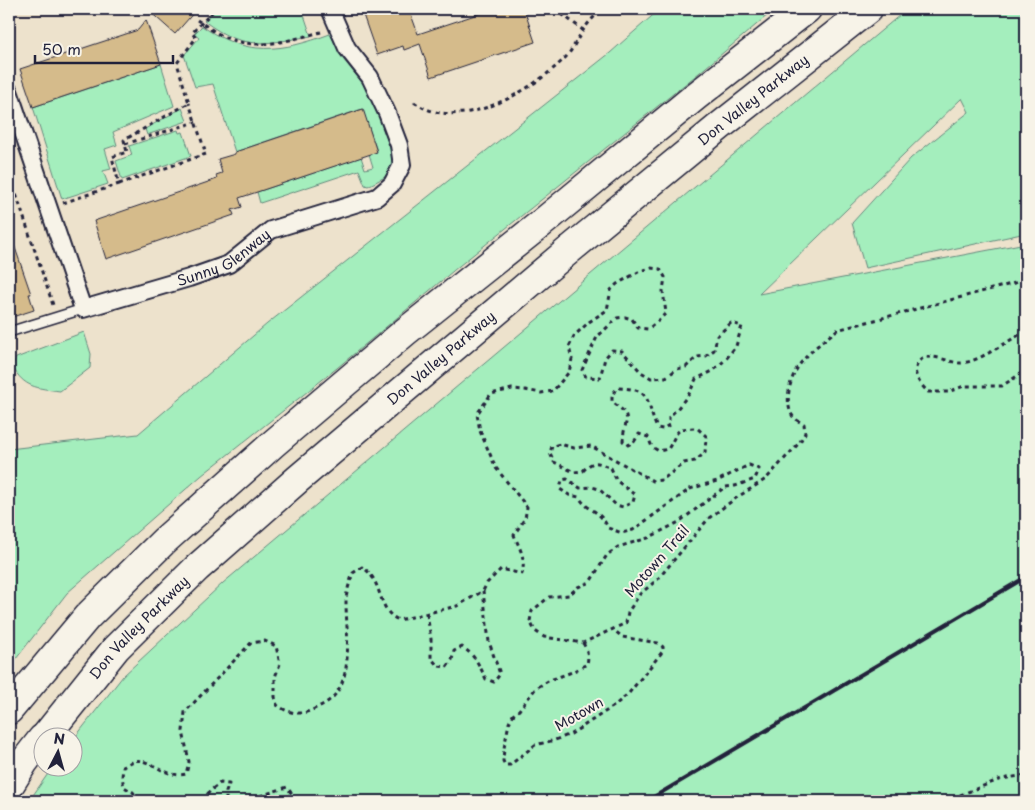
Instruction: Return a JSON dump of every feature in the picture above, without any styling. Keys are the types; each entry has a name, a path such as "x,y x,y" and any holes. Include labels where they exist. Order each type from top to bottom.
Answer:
{"highway":[{"path":"9,710 88,617 164,541 274,443 405,332 696,96 807,9"},
{"name":"Don Valley Parkway","path":"51,728 116,648 197,568 269,504 427,368 568,251 720,126 868,9"},
{"name":"Don Valley Parkway","path":"9,786 32,752"}],"street":[{"name":"Sunny Glenway","path":"83,310 229,264 271,230 376,197 392,184 402,165 399,145 387,113 370,77 347,48 330,9"},
{"path":"9,90 83,310"}],"lane":[{"path":"9,332 83,310"}],"path":[{"path":"60,203 206,154 177,63 196,38 192,33 215,9"},
{"path":"555,9 583,30"},
{"path":"414,102 433,112 462,114 503,100 541,80 567,56 583,30 601,9"},
{"path":"197,20 225,38 247,44 277,43 339,27"},
{"path":"120,184 112,157 127,152 124,140 189,103"},
{"path":"125,144 196,122"},
{"path":"9,192 16,194 54,306 45,309"},
{"name":"Motown Trail","path":"139,801 133,792 124,787 122,777 124,767 134,761 148,762 160,770 177,776 186,774 189,762 184,731 186,712 251,643 265,641 276,646 280,664 275,677 275,697 277,705 285,711 302,714 311,712 338,692 343,681 348,650 346,601 353,572 362,567 369,571 379,589 385,609 391,617 399,620 458,606 483,591 487,583 501,569 522,574 523,555 514,535 525,518 527,507 496,468 480,431 477,414 491,394 512,389 540,393 553,391 569,372 572,359 570,347 574,336 589,322 607,310 610,290 616,284 651,268 660,270 665,277 663,291 666,313 648,329 638,328 632,319 617,318 597,337 582,370 586,378 600,378 605,358 612,350 622,351 641,372 651,378 666,377 686,367 697,357 706,356 714,350 717,336 731,323 742,326 736,346 713,370 696,379 677,410 669,417 669,425 663,429 657,428 650,412 649,402 643,392 629,388 617,388 612,395 612,402 624,410 628,420 623,440 628,445 634,442 638,434 648,437 652,447 659,451 668,449 676,432 684,428 697,428 706,436 705,453 695,461 684,463 662,480 653,481 592,446 574,448 560,444 552,446 550,453 554,462 574,472 583,471 589,464 597,462 611,468 617,481 636,495 633,502 623,507 616,505 600,489 592,487 580,488 567,479 562,480 560,489 569,495 578,497 584,505 598,513 604,518 608,528 622,533 633,530 690,489 717,481 749,466 759,469 755,479 735,486 724,486 679,522 648,538 618,547 607,555 590,582 578,587 569,595 549,597 532,611 530,621 535,631 544,637 584,644 626,623 628,612 640,594 658,579 709,518 766,479 800,442 805,433 804,424 793,417 787,402 798,365 820,343 837,330 1026,280"},
{"path":"1026,331 972,361 958,363 942,357 924,358 918,361 915,368 918,382 928,392 948,392 964,386 1002,386 1026,370"},
{"path":"427,614 431,638 431,658 438,666 447,667 452,660 454,651 462,647 477,660 486,679 494,682 500,674 488,642 483,591"},
{"name":"Motown","path":"584,644 587,649 587,664 536,688 520,710 513,716 509,723 504,748 503,761 505,764 510,765 515,762 535,745 571,734 614,706 629,693 664,651 663,647 658,643 622,637 613,629"},
{"path":"945,801 1001,779 1026,774"},
{"path":"202,801 220,783 229,784 226,792 226,801"},
{"path":"245,801 287,787 292,794 288,801"}],"green space":[{"path":"215,9 302,9 311,36 267,43 243,41 218,31 204,21"},
{"path":"660,9 775,9 699,73 459,266 337,368 201,476 67,593 9,668 9,449 138,434 267,324 610,53"},
{"path":"907,9 1026,9 1026,233 865,268 852,223 911,158 969,112 962,98 759,294 1026,243 1026,801 29,801 45,778 82,778 82,728 123,676 223,583"},
{"path":"202,26 234,43 264,48 296,45 330,34 343,59 372,95 392,154 391,167 385,177 368,186 365,185 359,170 260,203 257,192 361,157 365,169 373,167 369,154 377,151 362,109 235,152 213,84 195,87 184,55 199,38 194,34"},
{"path":"161,64 174,106 113,132 117,145 105,149 111,169 103,171 108,184 62,199 33,107"},
{"path":"182,108 187,121 147,135 145,129"},
{"path":"178,130 179,133 183,132 191,156 122,180 116,161 132,155 129,146"},
{"path":"84,332 91,354 90,368 60,391 38,388 26,383 12,366 16,358"}],"building":[{"path":"147,9 197,9 175,34"},
{"path":"361,9 409,9 418,34 493,9 524,9 535,42 431,77 420,44 404,50 403,46 377,55"},
{"path":"146,20 161,64 33,107 20,69 138,30"},
{"path":"363,109 377,152 239,198 242,207 232,210 234,215 106,259 94,221 217,179 216,175 222,173 218,159"},
{"path":"11,236 31,294 29,294 34,310 9,318 9,237"}],"railway":[{"path":"647,801 1026,577"}]}
